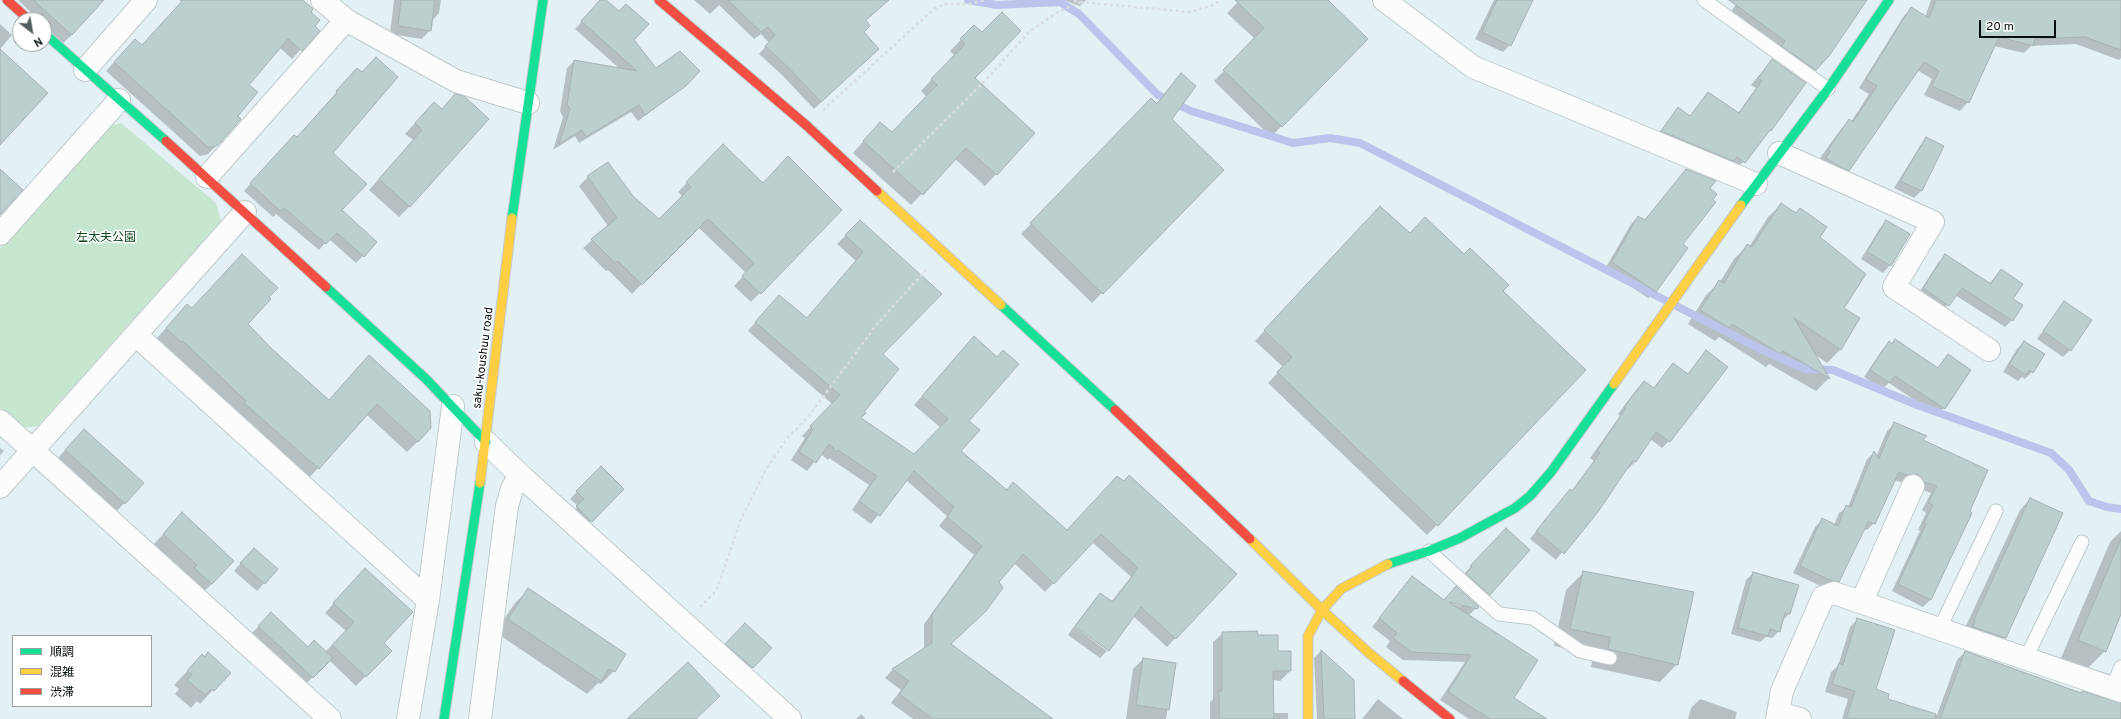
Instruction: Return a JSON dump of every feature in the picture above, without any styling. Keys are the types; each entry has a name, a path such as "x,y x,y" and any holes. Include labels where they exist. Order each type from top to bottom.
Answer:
{"main road":[{"path":"7,0 20,12"},
{"name":"saku-koushuu road","path":"444,719 486,442 528,103 543,0"},
{"path":"659,0 806,125 1209,499 1322,610 1369,653 1450,719"},
{"path":"1308,719 1308,636 1322,610 1341,589 1365,575 1396,560 1429,551 1460,538 1515,508 1530,496 1550,472 1756,184 1828,89 1889,0"},
{"path":"52,40 207,177 426,379 486,442"}],"street":[{"path":"85,70 146,0"},
{"path":"322,0 346,20 456,81 528,103"},
{"path":"1384,0 1473,68 1756,184"},
{"path":"207,177 346,20"},
{"path":"0,234 119,100"},
{"path":"1779,153 1933,222 1894,287 1989,350"},
{"path":"0,488 244,212"},
{"path":"136,335 428,600"},
{"path":"408,719 428,600 453,406"},
{"path":"0,421 330,719"},
{"path":"486,442 520,475 790,719"},
{"path":"480,719 507,506 512,489 520,475"},
{"path":"1862,601 1913,486"},
{"path":"1800,719 1778,716 1782,690 1823,597 1834,593 1862,601 2116,690"}],"lane":[{"path":"1704,0 1828,89"},
{"path":"1940,628 1996,511"},
{"path":"2026,658 2082,542"},
{"path":"1429,551 1499,614 1532,618 1580,651 1610,658"},
{"path":"2116,690 2121,667"}],"path":[{"path":"806,125 934,9 946,4 968,4 986,0"},
{"path":"1072,0 1190,12 1213,5 1221,0"},
{"path":"876,189 984,82 1028,33 1056,13 1072,4 1080,2"},
{"path":"684,623 715,592 722,578 741,519 766,469 788,437 808,416 877,324 943,251"}],"green space":[{"name":"左太夫公園","path":"121,123 216,203 221,221 38,426 22,428 0,409 0,248 108,126"}],"building":[{"path":"33,0 104,0 72,35 52,17 52,12 46,12"},
{"path":"183,0 303,0 313,9 311,12 320,20 315,26 320,31 302,51 288,39 249,85 258,92 238,116 241,119 218,145 209,148 114,62 135,39 142,45"},
{"path":"401,0 435,0 431,31 398,26"},
{"path":"600,0 606,0 619,11 626,4 649,24 634,40 656,68 680,51 700,71 686,86 645,115 639,105 586,137 582,130 559,144 570,109 567,104 574,60 637,71 581,21"},
{"path":"728,0 889,0 866,20 870,26 864,32 879,49 821,102 789,68 765,46 775,35 768,27 761,32"},
{"path":"1235,0 1328,0 1368,39 1282,127 1223,70 1264,28"},
{"path":"1497,0 1533,0 1511,46 1482,32"},
{"path":"1729,0 1867,0 1829,56 1816,70 1781,46 1785,41"},
{"path":"1936,0 2121,0 2121,50 2085,37 2035,39 2033,46 1999,37 1969,103 1932,86 1939,71 1924,62 1849,171 1835,164 1826,158 1830,151 1828,150 1849,119 1853,122 1877,86 1866,79 1911,7 1929,18"},
{"path":"1002,12 1021,31 975,78 1035,133 997,175 966,148 923,195 863,141 880,122 892,132 937,85 931,79 965,44 960,39 974,25 982,32"},
{"path":"0,49 48,93 0,145"},
{"path":"376,57 398,77 333,153 367,184 342,210 377,242 364,257 337,233 326,244 284,208 280,211 250,183 294,135 297,137 337,93 336,91 357,68 362,72"},
{"path":"1772,59 1806,83 1771,131 1770,130 1745,163 1737,157 1733,161 1661,131 1678,107 1690,116 1708,92 1739,113 1762,81 1758,78"},
{"path":"1181,73 1196,86 1172,119 1224,170 1103,294 1030,223 1151,98 1157,104"},
{"path":"455,94 464,96 489,119 410,207 379,179 422,130 415,123 434,102 442,109"},
{"path":"1926,137 1944,146 1922,191 1900,181"},
{"path":"723,144 763,183 788,156 842,210 761,294 742,276 754,263 708,219 642,285 618,261 615,263 591,239 617,218 587,176 608,162 633,196 659,219 691,187 686,182"},
{"path":"0,169 23,190 0,215"},
{"path":"1686,169 1716,181 1710,188 1717,194 1713,200 1716,202 1683,244 1688,248 1656,292 1612,262 1638,216 1645,220"},
{"path":"1781,203 1796,213 1800,208 1827,227 1820,237 1866,274 1844,308 1860,318 1841,350 1794,318 1830,379 1783,351 1780,354 1732,324 1729,328 1700,310 1719,280 1724,283 1747,244 1752,247"},
{"path":"1380,206 1410,233 1425,217 1464,254 1470,248 1509,285 1503,291 1586,370 1438,526 1277,372 1292,357 1264,330"},
{"path":"860,220 942,294 883,354 899,369 864,412 866,413 861,418 914,454 948,419 922,396 974,336 997,357 1003,350 1019,364 969,421 980,430 961,451 1007,490 1013,482 1067,530 1117,476 1124,481 1129,475 1237,574 1176,639 1141,607 1109,651 1075,626 1100,593 1113,602 1138,568 1101,534 1054,584 1023,554 999,582 1003,588 986,611 951,644 1053,719 933,719 899,694 909,681 892,669 932,643 932,614 982,546 947,517 954,507 914,471 880,516 859,501 877,476 838,450 837,452 829,444 816,463 799,452 813,429 810,426 840,395 755,322 779,295 807,318 863,252 845,235"},
{"path":"1886,220 1910,234 1891,266 1867,252"},
{"path":"242,254 278,288 269,297 271,299 248,324 272,349 329,400 369,355 430,411 431,428 418,442 377,404 319,469 244,403 246,401 183,341 181,342 166,328 187,304 192,308"},
{"path":"1945,254 1991,284 2001,269 2023,284 2013,299 2023,305 2013,321 1962,288 1949,306 1923,288"},
{"path":"2064,301 2092,320 2071,351 2043,331"},
{"path":"1895,339 1938,368 1948,354 1971,370 1945,409 1895,376 1890,383 1870,370 1889,341 1892,344"},
{"path":"2024,341 2045,354 2033,373 2029,370 2026,375 2009,364"},
{"path":"1706,350 1728,367 1670,442 1656,432 1636,462 1633,460 1598,512 1564,554 1536,531 1570,489 1572,491 1600,453 1597,451 1626,408 1624,407 1644,381 1654,388 1673,363 1688,374"},
{"path":"1894,422 1927,436 1923,440 1988,470 1970,511 1972,513 1931,600 1898,584 1926,524 1924,523 1933,505 1928,503 1937,486 1924,482 1918,474 1907,475 1899,472 1875,524 1868,522 1839,582 1832,581 1800,566 1822,518 1838,526 1846,505 1851,507 1874,451 1879,459"},
{"path":"84,429 144,483 125,504 65,450"},
{"path":"601,466 624,489 592,522 576,506 584,499 576,491"},
{"path":"2030,498 2063,513 2006,638 1973,627 1974,620"},
{"path":"182,512 234,561 212,584 194,568 197,565 163,534"},
{"path":"1506,528 1530,550 1490,595 1466,574 1472,567 1470,566"},
{"path":"2121,539 2121,614 2106,652 2078,640"},
{"path":"254,548 278,569 265,584 240,563"},
{"path":"365,568 413,612 384,643 392,651 366,677 332,645 354,622 333,603"},
{"path":"1583,571 1694,592 1678,665 1608,649 1610,637 1570,629"},
{"path":"1753,572 1799,585 1790,614 1785,613 1780,632 1770,629 1768,636 1738,628"},
{"path":"1412,576 1444,600 1456,586 1479,607 1477,609 1449,602 1538,660 1514,698 1547,719 1490,719 1448,692 1471,655 1411,652 1393,638 1397,633 1379,618"},
{"path":"528,588 626,654 615,672 609,669 601,681 508,619"},
{"path":"271,612 308,647 314,640 333,658 313,678 258,626"},
{"path":"1857,618 1895,630 1876,689 1889,694 1888,699 1936,714 1935,719 1846,719 1855,691 1832,684 1839,663 1843,665"},
{"path":"745,623 772,648 753,668 725,644"},
{"path":"1257,631 1258,635 1278,635 1278,651 1291,651 1291,671 1273,671 1274,719 1219,719 1219,691 1222,691 1222,632"},
{"path":"1321,650 1354,680 1355,719 1324,719"},
{"path":"1965,651 2081,693 2082,691 2121,703 2121,719 1940,719"},
{"path":"208,652 231,673 214,691 211,689 205,695 187,680 192,675 187,671 202,654 205,657"},
{"path":"1143,658 1176,663 1169,710 1136,705"},
{"path":"688,662 720,696 696,719 627,719"}],"waterway":[{"path":"968,0 997,5 1060,2 1079,14 1158,95 1191,111 1293,143 1330,138 1360,143 1758,348 1805,369 1833,370 1917,405 2051,453 2069,470 2089,501 2107,507 2121,509"}],"traffic: fast":[{"path":"512,218 543,0"},
{"path":"1741,205 1828,89 1889,0"},
{"path":"52,40 166,141"},
{"path":"326,287 426,379 486,442"},
{"path":"1001,305 1115,410"},
{"path":"1388,564 1429,551 1460,538 1515,508 1530,496 1551,472 1614,384"},
{"path":"444,719 480,483"}],"traffic: slow":[{"path":"877,191 1001,305"},
{"path":"1614,384 1741,205"},
{"path":"480,483 512,218"},
{"path":"1250,539 1322,610 1369,653 1403,681"},
{"path":"1308,719 1308,636 1322,610 1341,589 1388,564"}],"traffic: jam":[{"path":"7,0 20,12"},
{"path":"659,0 806,125 877,191"},
{"path":"166,141 326,287"},
{"path":"1115,410 1250,539"},
{"path":"1403,681 1450,719"}]}
